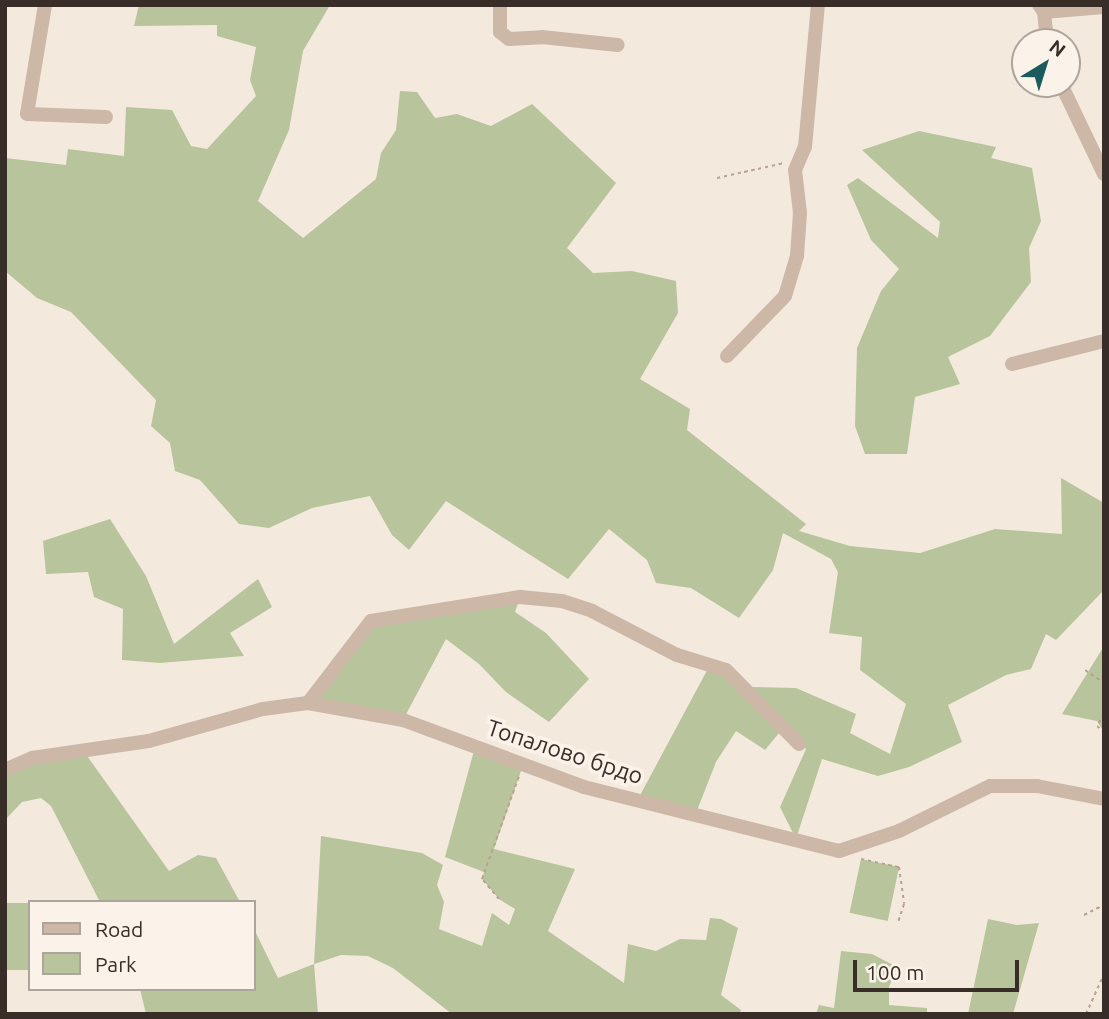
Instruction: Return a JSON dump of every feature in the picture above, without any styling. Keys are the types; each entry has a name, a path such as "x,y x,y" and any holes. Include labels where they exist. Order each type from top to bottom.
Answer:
{"street":[{"path":"45,5 27,114 106,117"},
{"path":"500,5 499,27 505,38 618,45"},
{"path":"727,356 785,296 797,256 800,213 795,170 802,154 818,5"},
{"path":"1045,28 1042,9 1104,7"},
{"path":"1068,98 1104,174"},
{"path":"1012,364 1104,341"},
{"path":"308,703 371,621 520,597 562,601 592,611 677,655 726,670 799,744"},
{"name":"Топалово брдо","path":"5,769 32,758 149,741 263,709 308,703 403,720 584,788 730,825 771,831 839,851 856,849"},
{"path":"856,849 990,786 1037,786 1104,799"}],"path":[{"path":"717,178 802,154"},
{"path":"1085,670 1104,683"},
{"path":"1104,714 1097,726 1104,732"},
{"path":"499,900 482,879 523,765"},
{"path":"856,849 861,859 899,867 904,904 898,922"},
{"path":"1084,915 1104,905"},
{"path":"1086,1014 1104,974"}],"green space":[{"path":"139,5 330,5 303,51 289,130 258,201 303,238 376,179 381,153 396,130 400,91 417,92 435,118 457,114 491,126 532,104 616,183 567,248 593,273 632,271 676,281 678,313 640,379 690,409 687,430 806,524 799,531 850,546 920,553 995,529 1062,534 1061,478 1104,503 1104,590 1056,640 1046,634 1031,669 1006,675 948,705 962,742 909,767 878,776 822,759 796,839 780,807 806,749 784,727 765,750 736,731 716,762 696,813 637,801 711,663 748,687 796,688 856,714 850,733 890,754 906,704 860,670 862,637 829,633 838,572 831,559 783,533 773,570 739,618 691,588 656,583 647,560 609,529 568,579 446,501 409,550 392,535 370,496 312,508 269,528 239,524 200,480 175,471 170,443 151,426 156,400 71,312 37,298 5,271 5,158 66,165 68,149 124,156 126,107 172,110 191,146 207,149 256,96 250,80 256,47 217,36 217,25 134,26"},
{"path":"919,131 996,147 991,158 1032,168 1041,221 1029,248 1031,282 990,336 948,357 960,384 915,397 907,454 865,454 855,426 857,348 881,291 899,269 871,240 847,185 858,178 938,238 940,222 862,150"},
{"path":"110,519 146,576 174,644 258,579 272,607 230,633 244,656 160,663 122,660 123,609 94,597 88,572 46,574 43,541"},
{"path":"520,597 515,612 546,633 589,679 549,722 506,692 479,664 446,639 403,720 308,703 371,621"},
{"path":"1104,646 1104,732 1097,721 1062,714"},
{"path":"475,747 523,765 494,849 575,869 548,931 624,983 628,944 656,951 680,939 706,940 710,918 721,919 738,928 721,995 741,1010 739,1014 452,1014 393,968 368,956 341,955 314,964 321,836 422,853 443,865 437,885 444,902 439,929 482,946 492,913 509,925 515,909 499,899 482,879 484,872 445,857"},
{"path":"85,753 169,871 198,855 216,858 239,900 99,900 51,806 41,798 22,802 5,820 5,770"},
{"path":"861,859 899,867 888,921 850,913"},
{"path":"5,903 28,903 28,970 5,970"},
{"path":"988,919 1017,925 1039,923 1013,1014 968,1014"},
{"path":"256,933 278,978 314,964 318,1014 146,1014 140,991 256,991"},
{"path":"841,951 872,954 897,967 889,987 889,1005 927,1008 927,1014 816,1014 819,1005 834,1008"}]}
